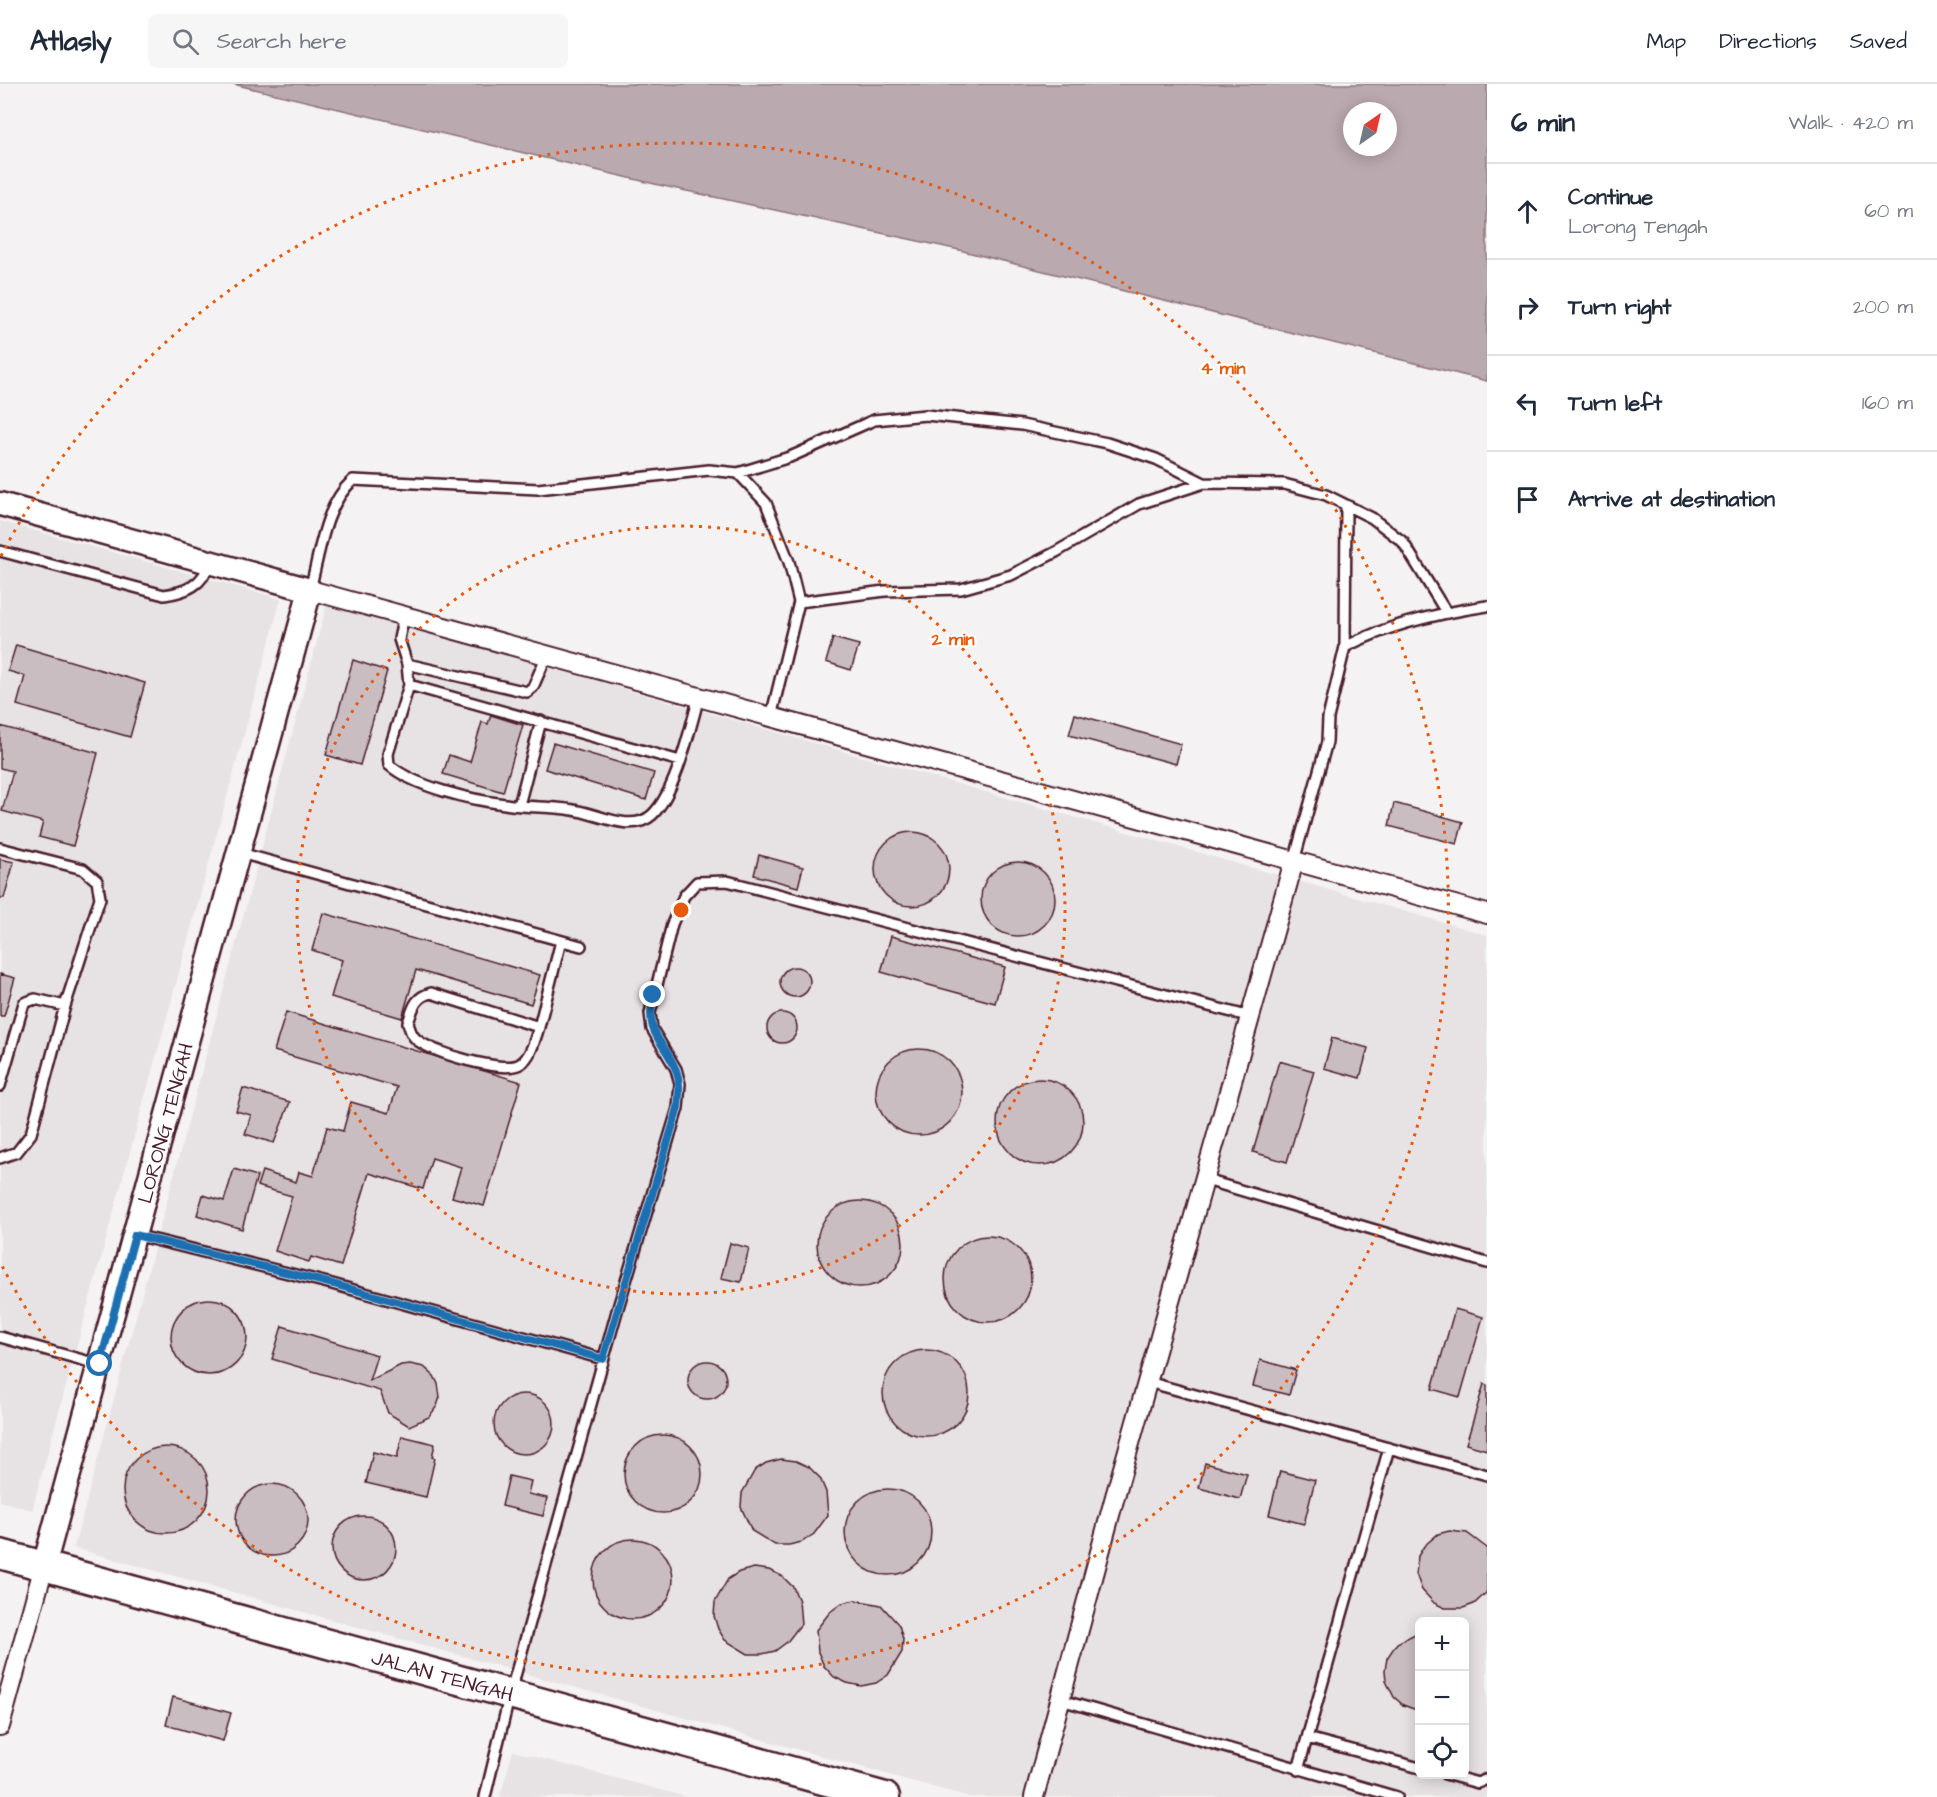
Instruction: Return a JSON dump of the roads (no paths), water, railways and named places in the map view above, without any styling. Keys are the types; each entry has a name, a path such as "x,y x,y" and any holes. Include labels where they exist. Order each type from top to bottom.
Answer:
{"main road":[{"name":"JALAN TENGAH","path":"0,1554 885,1797"}],"street":[{"path":"0,504 1487,914"},
{"name":"LORONG TENGAH","path":"0,1726 310,590"},
{"path":"1034,1797 1114,1500 1294,861"}],"lane":[{"path":"310,590 336,502 340,492 353,480 538,489 709,470 738,473 790,457 874,420 926,415 1022,425 1107,443 1156,459 1204,483"},
{"path":"738,473 766,503 789,561 799,602 771,717"},
{"path":"799,602 885,591 961,589 1011,575 1139,504 1204,483 1284,484 1326,495 1372,518 1403,542 1446,612"},
{"path":"1294,861 1327,742 1328,718 1346,647 1346,505"},
{"path":"0,551 164,595 178,593 198,583 204,577 209,562"},
{"path":"1346,647 1387,630 1446,612 1487,606"},
{"path":"404,615 399,639 407,664 409,685 390,743 389,765 416,782 505,804 578,810 622,822 640,822 652,815 661,803 680,761 699,697"},
{"path":"407,664 527,692 533,687 547,655"},
{"path":"409,685 680,761"},
{"path":"519,805 541,721"},
{"path":"0,848 83,869 96,880 100,898 65,1006 31,1134 17,1152 0,1158"},
{"path":"240,853 581,946"},
{"path":"485,1797 510,1694 603,1359 678,1108 680,1084 676,1069 652,1029 650,1013 672,924 684,896 697,882 727,881 1251,1017"},
{"path":"539,1027 431,993 418,999 408,1023 411,1032 424,1045 474,1062 507,1067 522,1063 527,1058 539,1027 561,941"},
{"path":"0,1086 24,1003 35,999 65,1006"},
{"path":"1206,1180 1487,1263"},
{"path":"135,1235 333,1284 603,1359"},
{"path":"0,1337 100,1364"},
{"path":"1148,1382 1487,1475"},
{"path":"1298,1770 1389,1448"},
{"path":"1061,1700 1298,1770 1390,1793 1397,1797"},
{"path":"1307,1738 1415,1767"},
{"path":"1463,1779 1478,1783 1487,1779"}]}
